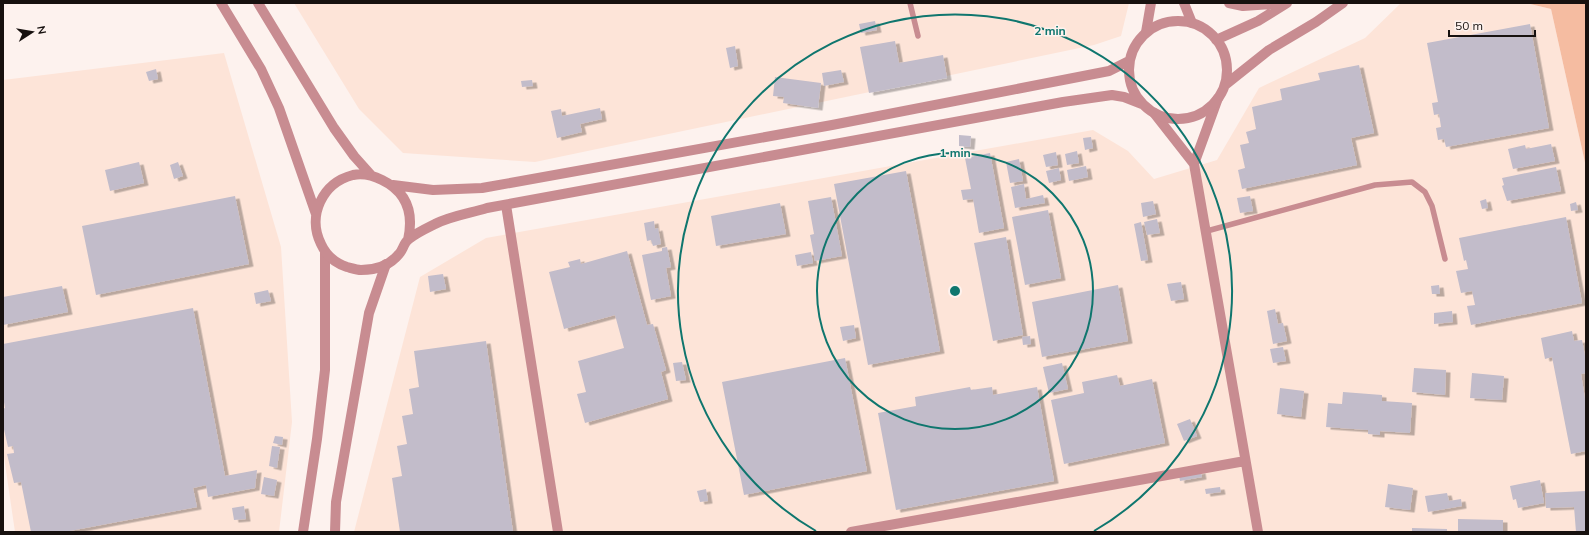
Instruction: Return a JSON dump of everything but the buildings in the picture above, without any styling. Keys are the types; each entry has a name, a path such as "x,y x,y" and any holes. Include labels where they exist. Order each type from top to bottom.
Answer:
{"street":[{"path":"221,3 261,69 279,108 316,214"},
{"path":"258,3 334,128 354,156 371,175 393,185 432,190 482,188 832,125 1109,71 1129,61"},
{"path":"1146,32 1151,3"},
{"path":"1184,3 1192,23"},
{"path":"1229,3 1243,6 1286,3"},
{"path":"1216,40 1258,21 1286,3"},
{"path":"1225,84 1269,50 1316,22 1343,3"},
{"path":"1142,104 1134,92 1129,77 1129,61 1135,45 1146,32 1161,24 1178,21 1192,23 1206,30 1216,40 1224,54 1227,69 1225,84 1218,98 1194,164"},
{"path":"408,240 436,223 506,204 1064,102 1112,95 1124,97 1142,104 1154,113 1194,164 1207,231 1258,532"},
{"path":"1154,113 1167,118 1182,120 1196,116 1209,109 1218,98"},
{"path":"303,532 317,438 325,370 325,253 316,234 315,224 317,207 328,188 345,178 355,175 371,175"},
{"path":"325,253 339,264 360,270 377,268 386,264 399,254 408,240 410,228 409,210 402,195 393,185"},
{"path":"506,204 558,532"},
{"path":"335,532 337,495 369,313 386,264"},
{"path":"851,532 1245,461"}],"lane":[{"path":"910,3 918,36"},
{"path":"1207,231 1375,184 1412,182 1425,192 1432,206 1445,259"}],"shaded area":[{"path":"294,3 1129,3 1121,36 1094,45 535,162 403,153 359,109"},
{"path":"1401,3 1526,3 1551,9 1586,167 1586,532 354,532 420,277 486,238 1093,130 1128,151 1154,179 1217,160 1259,88 1365,38"},
{"path":"1526,3 1586,3 1586,167 1551,9"},
{"path":"224,53 281,247 292,422 279,532 15,532 3,450 3,80"}]}
